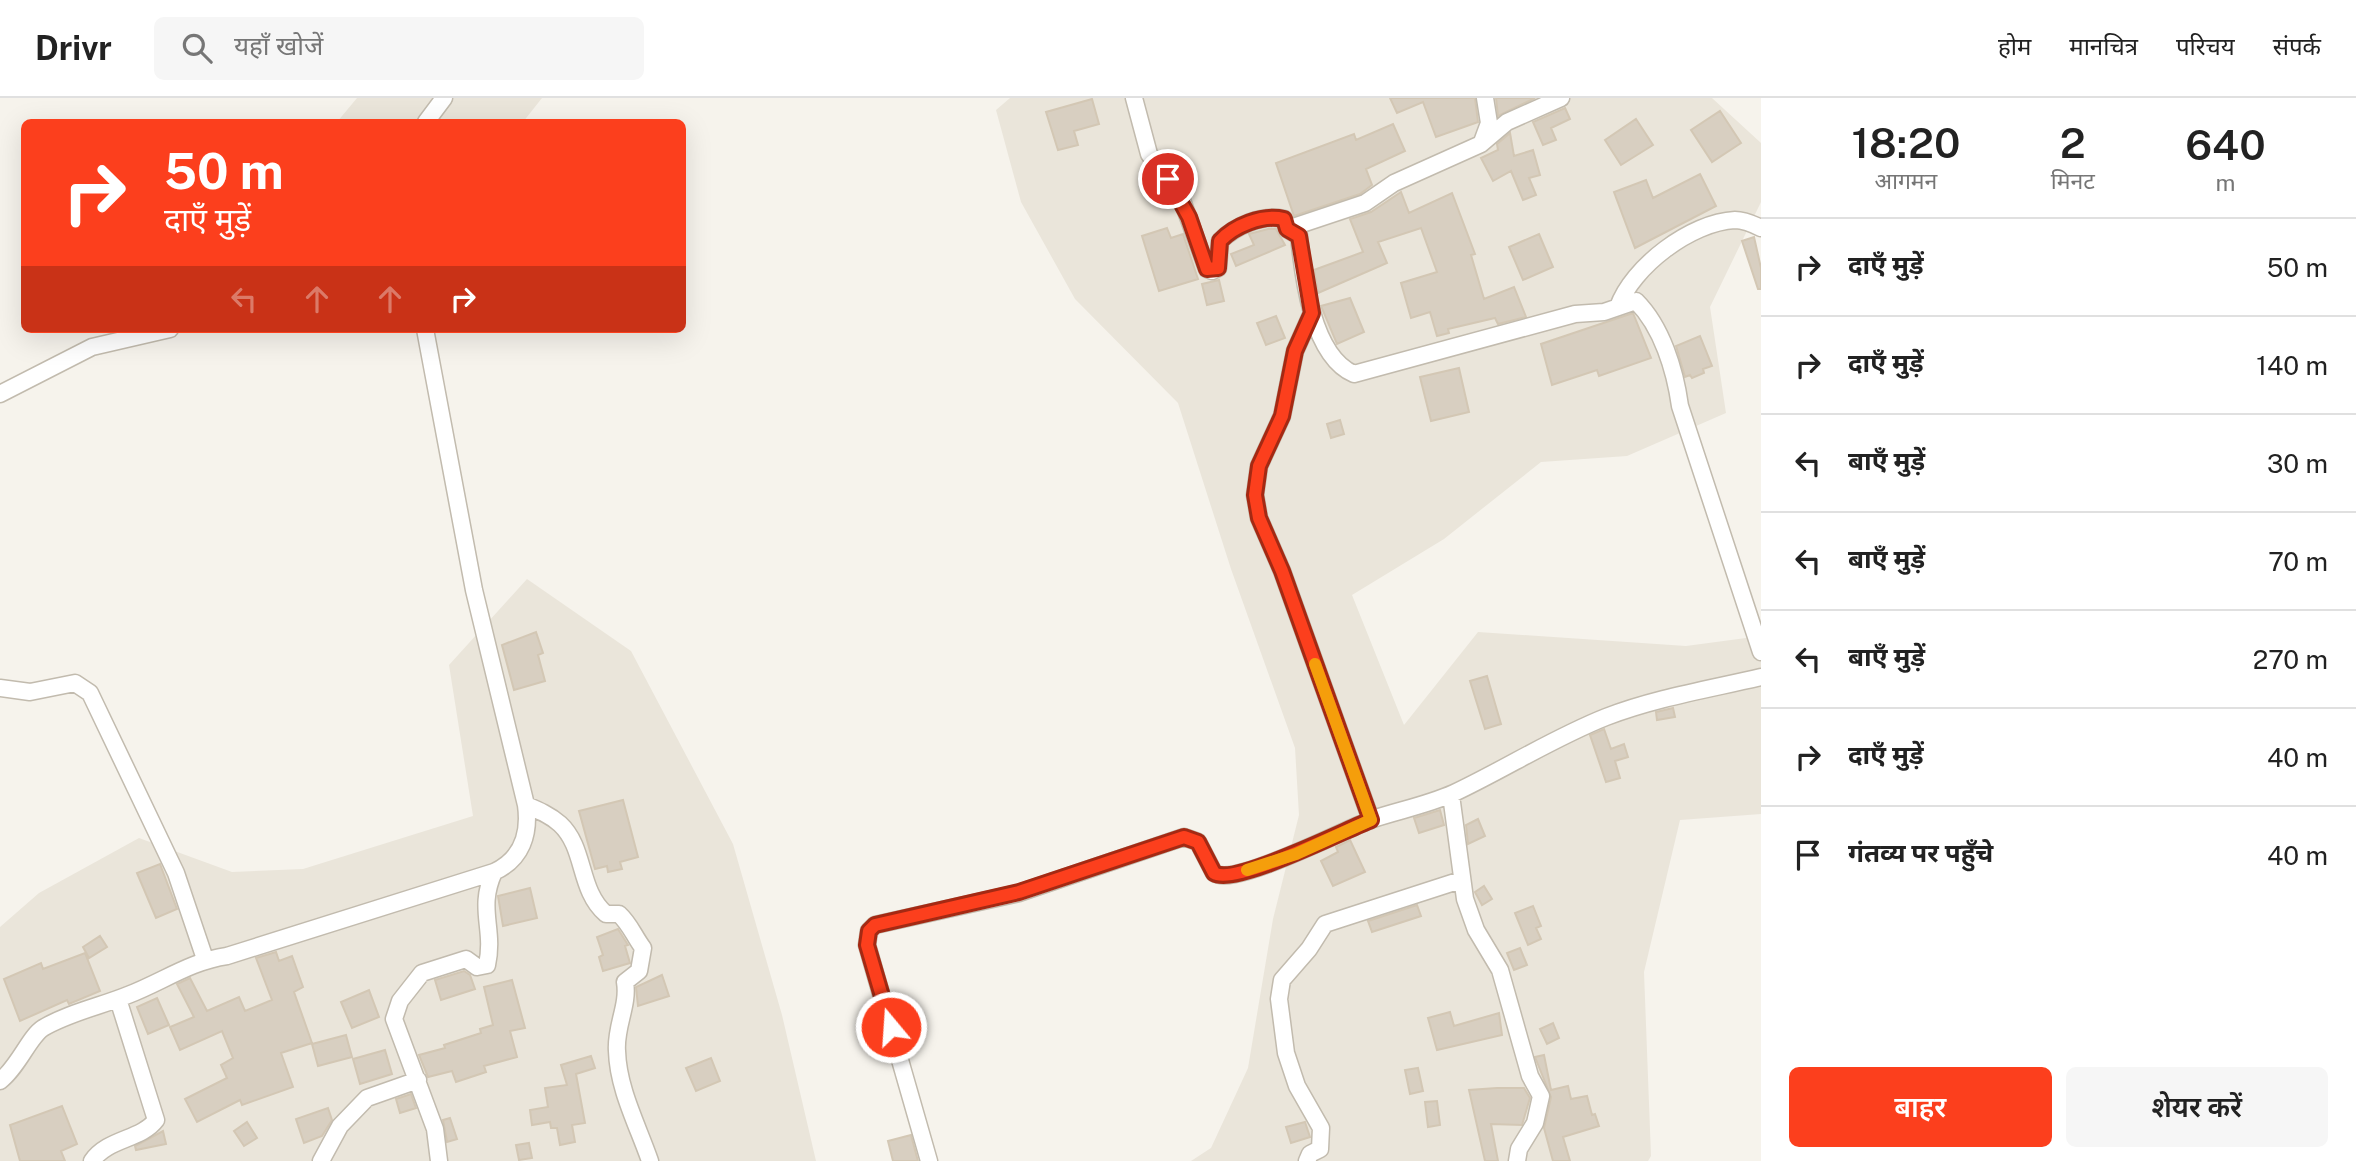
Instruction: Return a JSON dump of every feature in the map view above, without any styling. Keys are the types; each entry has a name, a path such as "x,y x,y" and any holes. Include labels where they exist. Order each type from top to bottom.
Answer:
{"street":[{"path":"428,119 444,98"},
{"path":"1134,98 1149,154 1183,203 1207,269 1218,268 1220,241 1230,230 1260,219 1284,219 1287,229 1299,236 1312,313 1330,353 1354,374 1575,314 1618,307 1636,301 1651,316 1659,334 1761,652"},
{"path":"1481,144 1489,123 1485,98"},
{"path":"1287,229 1365,203 1394,183 1481,144 1507,122 1561,98"},
{"path":"1618,307 1627,285 1670,247 1727,222 1748,222 1761,228"},
{"path":"1312,313 1295,351 1282,416 1259,466 1255,495 1259,518 1282,571 1371,820"},
{"path":"0,394 60,360 92,347 153,333"},
{"path":"0,1081 21,1060 42,1029 118,999 205,959 227,956 494,872 512,862 524,842 527,830 526,805 474,590 426,333"},
{"path":"929,1161 867,945 869,931 875,925 1019,892 1184,837 1198,842 1214,873 1226,876 1296,854 1371,820 1411,810 1451,794 1538,748 1605,717 1761,677"},
{"path":"0,688 30,692 75,683 84,686 90,693 176,873 205,959"},
{"path":"1451,794 1461,880 1472,920 1508,991 1530,1076 1541,1096 1535,1123 1519,1149 1517,1161"},
{"path":"526,805 562,825 571,838 590,897 606,915 619,914 629,923 633,936 643,948 639,971 625,982 627,995 619,1019 617,1051 621,1078 650,1161"},
{"path":"439,1161 435,1129 395,1025 396,1010 422,973 466,959 477,967 487,965 490,942 485,894 494,872"},
{"path":"1307,1161 1310,1154 1320,1149 1321,1128 1297,1086 1286,1053 1279,999 1282,980 1309,949 1325,924 1461,880"},
{"path":"92,1161 112,1143 148,1130 156,1119 118,999"},
{"path":"321,1161 340,1126 367,1098 418,1080"}],"shaded area":[{"path":"357,98 542,98 525,119 340,119"},
{"path":"1010,98 1712,98 1761,143 1761,202 1710,307 1726,413 1627,456 1541,462 1444,539 1352,595 1404,725 1478,632 1686,646 1761,636 1761,814 1680,820 1644,972 1651,1156 1648,1161 1191,1161 1211,1148 1248,1068 1273,919 1299,815 1295,748 1231,569 1178,403 1075,299 1021,202 996,110"},
{"path":"527,579 631,651 733,844 782,1015 816,1161 0,1161 0,927 39,893 139,838 232,872 303,869 473,816 449,665"}],"building":[{"path":"1390,98 1475,98 1478,122 1436,137 1423,102 1397,113"},
{"path":"1496,98 1535,98 1498,116"},
{"path":"1092,99 1099,124 1074,131 1078,145 1058,150 1046,112"},
{"path":"1565,108 1570,119 1551,128 1556,140 1543,145 1533,122"},
{"path":"1720,111 1741,143 1712,162 1691,130"},
{"path":"1636,119 1653,145 1621,165 1605,140"},
{"path":"1393,124 1405,151 1366,169 1372,185 1360,194 1294,216 1276,163 1354,134 1356,140"},
{"path":"1510,133 1514,156 1533,150 1540,175 1529,178 1536,195 1523,200 1511,171 1493,181 1481,158 1498,150 1497,144"},
{"path":"1700,174 1716,206 1635,248 1614,192 1646,180 1653,198"},
{"path":"1401,192 1409,213 1452,193 1475,254 1471,255 1484,299 1514,287 1526,317 1498,324 1495,318 1448,329 1449,333 1437,336 1430,312 1411,318 1401,283 1437,272 1421,228 1378,242 1387,263 1318,293 1314,270 1363,252 1350,219 1371,212"},
{"path":"1167,228 1171,238 1183,234 1198,279 1159,291 1142,236"},
{"path":"1276,229 1285,245 1236,266 1231,254 1254,245 1249,234"},
{"path":"1539,234 1553,267 1523,280 1509,247"},
{"path":"1754,237 1761,268 1761,289 1758,289 1742,241"},
{"path":"1219,280 1224,301 1207,305 1202,284"},
{"path":"1350,298 1364,332 1337,344 1321,306"},
{"path":"1633,313 1651,358 1599,376 1597,370 1552,385 1541,344"},
{"path":"1276,316 1285,338 1266,345 1257,323"},
{"path":"1700,336 1712,366 1692,378 1690,375 1685,377 1676,346"},
{"path":"1459,368 1469,412 1431,421 1420,377"},
{"path":"1340,420 1344,434 1331,438 1327,424"},
{"path":"536,632 543,653 538,655 545,681 514,690 502,645"},
{"path":"1487,676 1501,724 1485,729 1470,681"},
{"path":"1673,708 1675,717 1657,720 1656,712"},
{"path":"1604,729 1611,749 1624,744 1628,757 1615,761 1620,778 1606,782 1590,735"},
{"path":"623,800 638,857 620,862 622,869 608,872 607,866 595,869 579,811"},
{"path":"1440,810 1444,825 1419,833 1414,818"},
{"path":"1478,819 1485,836 1468,844 1466,825"},
{"path":"1350,840 1365,872 1333,886 1321,861 1338,852 1336,847"},
{"path":"160,864 177,909 156,918 137,873"},
{"path":"1484,886 1492,899 1482,905 1475,892"},
{"path":"530,888 537,918 503,926 498,896"},
{"path":"1417,905 1421,916 1372,932 1368,921"},
{"path":"1533,906 1541,926 1536,928 1541,939 1528,945 1515,913"},
{"path":"618,929 628,945 625,946 630,963 603,971 599,957 603,955 597,937"},
{"path":"100,936 107,947 89,958 83,947"},
{"path":"1520,948 1527,965 1514,970 1507,953"},
{"path":"276,952 279,961 292,956 303,987 294,992 312,1043 281,1053 293,1087 242,1105 240,1100 197,1122 185,1099 227,1078 221,1065 233,1058 222,1031 180,1050 170,1027 194,1017 177,984 190,978 207,1011 239,997 245,1011 272,1000 256,958"},
{"path":"85,953 100,991 69,1004 67,1000 20,1021 4,979 41,963 43,969"},
{"path":"464,971 470,975 475,989 441,1000 435,980"},
{"path":"662,975 669,996 638,1006 636,987"},
{"path":"512,980 525,1028 510,1031 517,1057 484,1066 486,1072 456,1082 452,1071 428,1077 419,1055 445,1048 444,1045 481,1033 480,1029 493,1025 484,987"},
{"path":"369,990 379,1017 352,1028 341,1002"},
{"path":"157,998 169,1025 148,1034 137,1007"},
{"path":"1450,1012 1454,1026 1499,1013 1502,1035 1437,1050 1428,1018"},
{"path":"1553,1023 1559,1038 1547,1044 1540,1029"},
{"path":"346,1035 352,1057 318,1066 312,1044"},
{"path":"385,1050 392,1074 360,1084 353,1059"},
{"path":"1544,1055 1551,1090 1568,1086 1571,1099 1587,1096 1592,1115 1595,1114 1599,1126 1563,1137 1570,1161 1553,1161 1544,1128 1551,1097 1535,1057"},
{"path":"591,1056 595,1068 576,1074 585,1123 572,1125 575,1142 560,1145 557,1128 551,1128 550,1122 532,1125 530,1110 548,1107 545,1088 567,1085 561,1065"},
{"path":"711,1058 720,1081 696,1091 686,1068"},
{"path":"1418,1068 1423,1091 1410,1094 1405,1070"},
{"path":"1524,1088 1530,1098 1522,1125 1491,1124 1498,1161 1485,1161 1469,1090"},
{"path":"411,1094 416,1108 400,1113 396,1099"},
{"path":"1437,1101 1440,1125 1428,1127 1425,1102"},
{"path":"62,1106 77,1144 61,1151 65,1161 20,1161 10,1125"},
{"path":"328,1108 332,1120 322,1136 304,1143 296,1119"},
{"path":"450,1118 457,1139 447,1142 443,1120"},
{"path":"247,1122 257,1138 244,1146 234,1131"},
{"path":"1305,1122 1310,1137 1291,1143 1286,1127"},
{"path":"163,1131 166,1144 136,1150 135,1146"},
{"path":"911,1135 918,1161 893,1161 888,1141"},
{"path":"529,1143 532,1158 519,1160 516,1145"}],"slow traffic":[{"path":"1247,870 1296,854 1371,820 1315,664"}],"route":[{"path":"891,1027 867,945 869,931 875,925 1019,892 1184,837 1192,837 1198,842 1209,868 1214,873 1226,876 1296,854 1371,820 1282,571 1259,518 1255,495 1259,466 1282,416 1295,351 1312,313 1299,236 1287,229 1284,219 1260,219 1230,230 1220,241 1218,268 1212,271 1207,269 1195,230 1168,179"}]}
